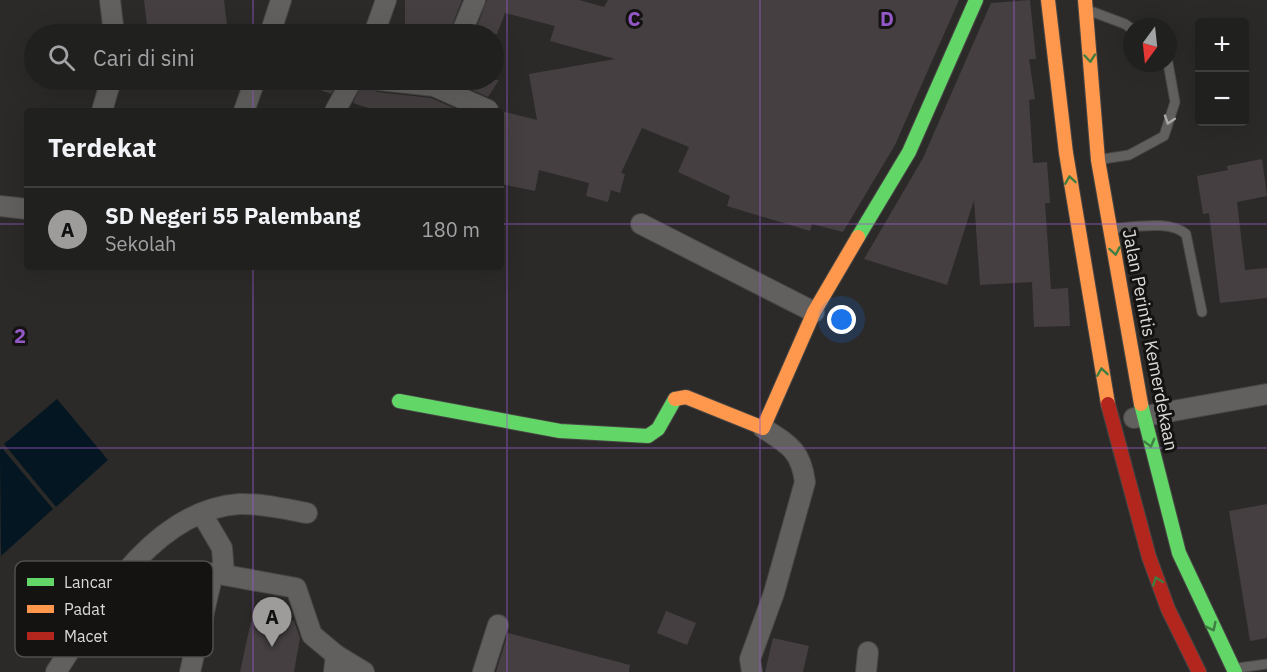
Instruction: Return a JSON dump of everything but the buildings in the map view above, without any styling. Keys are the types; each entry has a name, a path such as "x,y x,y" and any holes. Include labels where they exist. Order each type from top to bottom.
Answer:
{"main road":[{"path":"399,401 560,431 648,436 655,433 661,425 670,403 676,397 686,397 763,428 814,312 909,152 976,0"},
{"path":"1048,0 1066,153 1111,424 1149,557 1168,609 1199,672"},
{"name":"Jalan Perintis Kemerdekaan","path":"1085,4 1098,160 1143,417 1179,553 1234,670"}],"street":[{"path":"110,0 113,24"},
{"path":"273,24 281,0"},
{"path":"378,24 386,0"},
{"path":"465,24 475,0"},
{"path":"103,108 108,90"},
{"path":"245,108 251,90"},
{"path":"337,108 347,90"},
{"path":"449,90 484,108"},
{"path":"0,206 24,209"},
{"path":"641,224 814,312"},
{"path":"1111,424 1267,394"},
{"path":"752,672 750,659 774,593 805,482 803,465 796,452 763,428"},
{"path":"138,561 167,532 202,514 240,504 307,513"},
{"path":"202,514 222,548 224,574"},
{"path":"213,574 224,574 296,588 312,635 335,664 364,672"},
{"path":"483,672 498,625"},
{"path":"866,672 868,652"},
{"path":"56,672 66,657"},
{"path":"190,672 193,657"}],"lane":[{"path":"1085,4 1123,23"},
{"path":"1098,160 1129,155 1164,136 1175,102 1169,72"},
{"path":"1111,228 1168,227 1181,229 1186,234 1202,312"},
{"path":"1234,670 1267,663"}],"water":[{"path":"57,399 108,460 56,507 4,444"},
{"path":"2,448 53,509 1,556 0,450"}],"traffic: fast":[{"path":"858,237 909,152 976,0"},
{"path":"399,401 560,431 648,436 658,429 675,399"},
{"path":"1141,404 1179,553 1235,672"}],"traffic: slow":[{"path":"1048,0 1066,153 1108,404"},
{"path":"1085,0 1098,160 1141,404"},
{"path":"675,399 686,397 763,428 814,312 858,237"}],"traffic: jam":[{"path":"1108,404 1149,557 1168,609 1199,672"}],"place":[{"name":"SD Negeri 55 Palembang","path":"272,647"}]}
